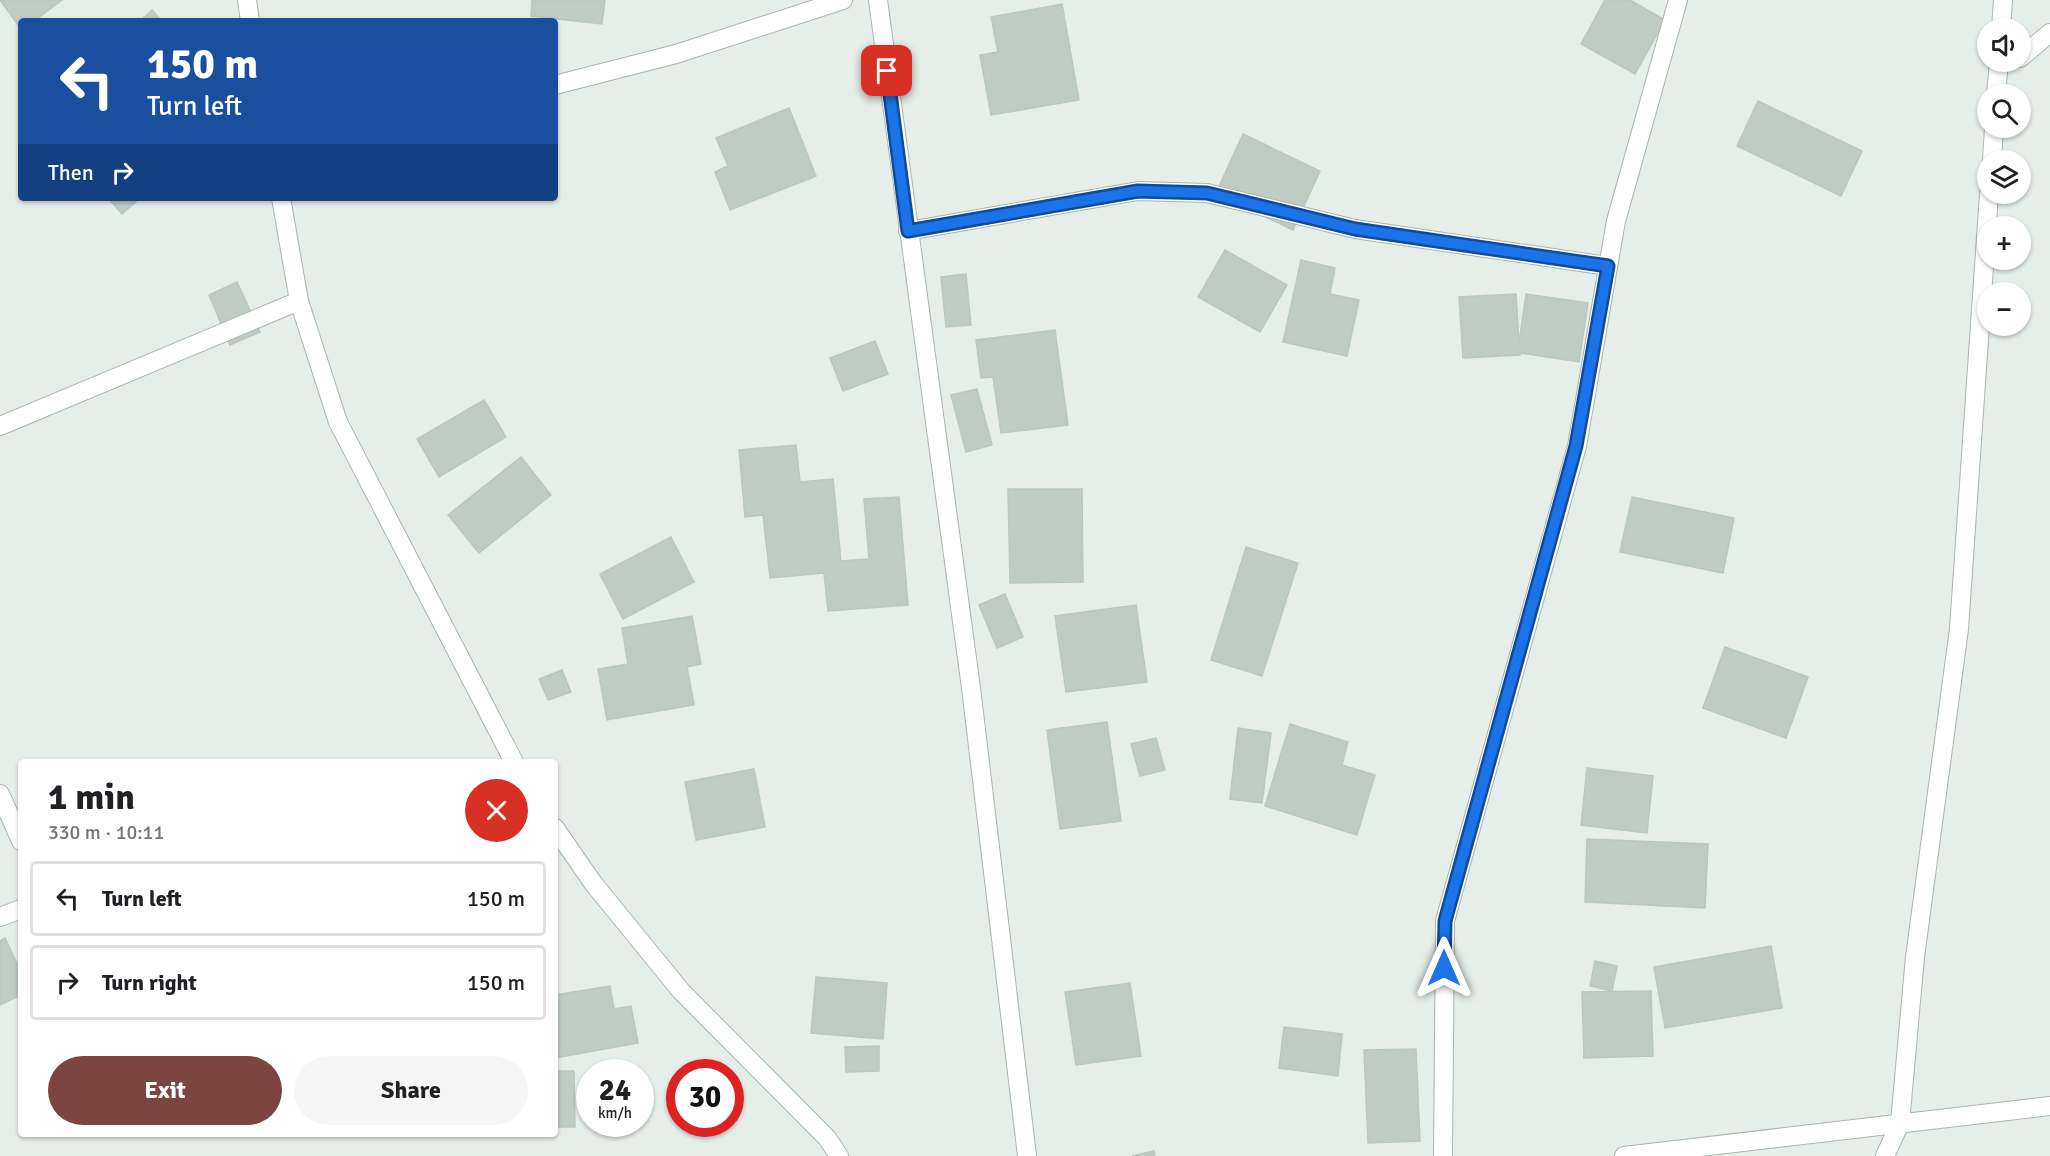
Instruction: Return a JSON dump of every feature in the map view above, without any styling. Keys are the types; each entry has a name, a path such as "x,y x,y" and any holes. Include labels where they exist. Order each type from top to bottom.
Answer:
{"street":[{"path":"247,0 250,18"},
{"path":"558,84 676,54 843,0"},
{"path":"878,0 969,676 1027,1156"},
{"path":"1443,1156 1445,921 1576,446 1616,221 1678,0"},
{"path":"2002,18 2003,0"},
{"path":"2031,49 2050,33"},
{"path":"908,231 1138,191 1207,193 1355,229 1608,266"},
{"path":"282,201 299,301 338,422 512,759"},
{"path":"1885,1156 1900,1123 1915,957 1959,629 1988,204"},
{"path":"0,426 299,301"},
{"path":"0,794 18,834"},
{"path":"558,832 593,883 681,991 827,1138 839,1156"},
{"path":"0,917 18,910"},
{"path":"1624,1156 2050,1106"}],"building":[{"path":"0,0 62,0 38,18 18,18 18,25"},
{"path":"532,0 605,0 602,24 531,16"},
{"path":"1605,0 1630,0 1665,20 1635,74 1581,44"},
{"path":"1062,4 1079,100 991,115 980,55 998,52 991,17"},
{"path":"152,10 159,18 143,18"},
{"path":"1758,101 1862,151 1841,196 1737,146"},
{"path":"789,108 816,176 730,210 715,172 728,166 716,138"},
{"path":"1243,134 1320,171 1293,230 1216,193"},
{"path":"111,201 137,201 122,214"},
{"path":"1225,250 1287,285 1260,332 1198,297"},
{"path":"1301,260 1335,268 1330,294 1359,300 1347,356 1283,342"},
{"path":"966,274 971,325 946,327 941,277"},
{"path":"237,282 260,332 230,345 209,295"},
{"path":"1516,294 1519,343 1526,294 1588,303 1579,362 1520,353 1520,355 1463,358 1459,297"},
{"path":"1055,330 1068,425 1001,433 993,377 981,378 976,340"},
{"path":"875,341 888,374 843,391 830,358"},
{"path":"977,389 992,445 966,452 951,395"},
{"path":"484,400 506,437 439,477 417,439"},
{"path":"796,445 800,482 833,479 841,561 869,559 864,499 899,497 908,605 828,611 824,573 770,578 763,515 745,517 739,450"},
{"path":"521,457 551,495 479,553 448,515"},
{"path":"1008,489 1082,489 1083,582 1010,583"},
{"path":"1632,497 1734,518 1723,573 1620,552"},
{"path":"671,537 694,582 623,619 600,574"},
{"path":"1246,547 1298,563 1262,676 1211,660"},
{"path":"1005,594 1023,637 997,648 979,605"},
{"path":"1136,605 1147,682 1066,692 1055,616"},
{"path":"692,616 701,664 687,667 694,705 607,720 598,669 628,664 622,628"},
{"path":"1725,647 1808,677 1786,738 1703,708"},
{"path":"562,670 571,692 548,700 539,679"},
{"path":"1107,722 1121,821 1060,829 1047,730"},
{"path":"1290,724 1348,742 1342,765 1375,775 1357,835 1265,806"},
{"path":"1238,728 1271,733 1262,803 1230,799"},
{"path":"1156,738 1165,770 1140,776 1131,744"},
{"path":"1587,768 1653,776 1647,833 1581,825"},
{"path":"754,769 765,827 696,840 685,782"},
{"path":"1587,839 1708,844 1705,908 1585,902"},
{"path":"5,938 18,966 18,996 0,1005 0,941"},
{"path":"1771,946 1782,1008 1665,1028 1654,967"},
{"path":"1595,961 1617,966 1612,991 1590,986"},
{"path":"816,977 887,983 883,1039 811,1033"},
{"path":"1130,983 1141,1056 1076,1065 1065,992"},
{"path":"610,986 614,1009 631,1006 638,1043 558,1057 558,995"},
{"path":"1651,991 1653,1056 1584,1058 1582,992"},
{"path":"1284,1027 1342,1034 1338,1076 1279,1068"},
{"path":"879,1046 879,1071 846,1072 845,1047"},
{"path":"1416,1049 1420,1141 1368,1143 1364,1050"},
{"path":"558,1071 574,1071 575,1127 558,1127"},
{"path":"1154,1151 1155,1156 1132,1156"}],"route":[{"path":"887,71 908,231 1138,191 1207,193 1355,229 1608,266 1576,446 1445,921 1444,968"}]}
